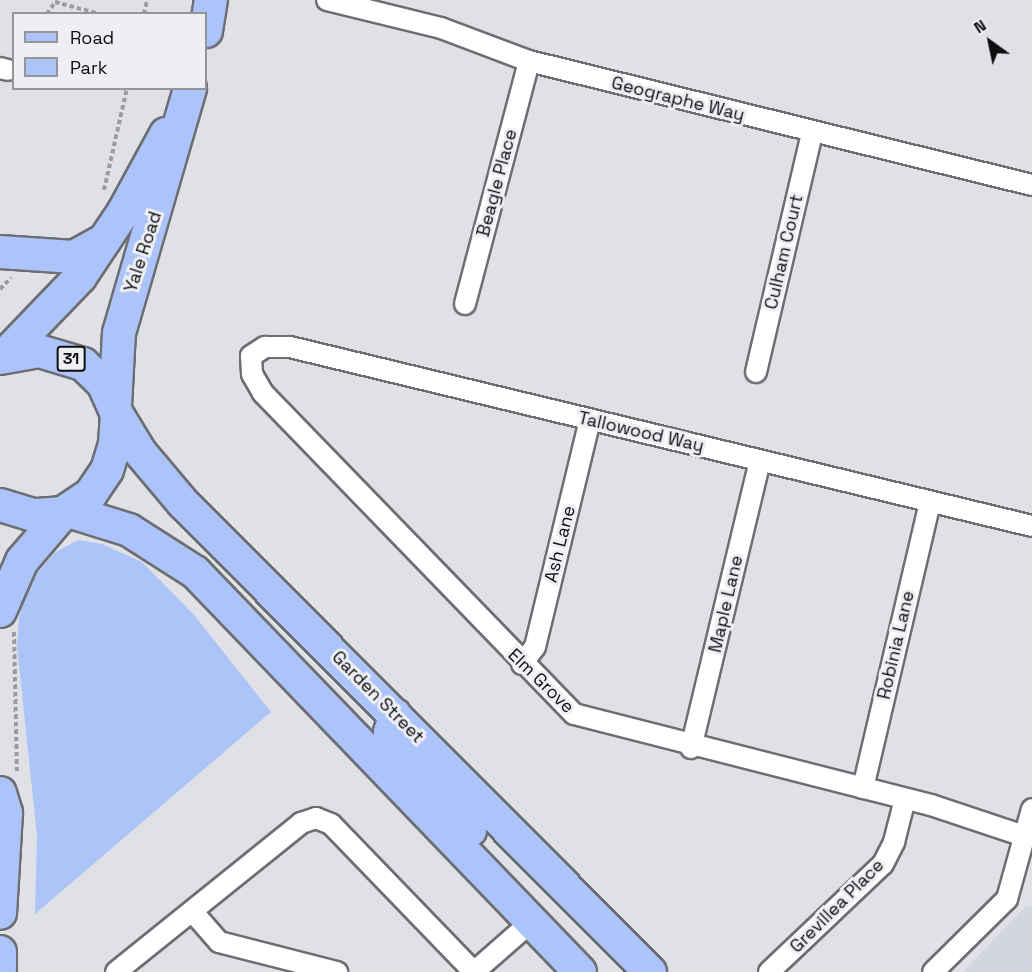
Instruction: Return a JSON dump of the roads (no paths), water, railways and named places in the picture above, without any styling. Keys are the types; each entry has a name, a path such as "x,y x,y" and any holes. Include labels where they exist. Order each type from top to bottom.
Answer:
{"main road":[{"path":"207,25 211,0"},
{"name":"Yale Road","path":"2,356 61,301 108,237 188,94"},
{"name":"Yale Road","path":"8,617 22,561 65,512 91,494 107,470 115,444 119,333 188,94"},
{"path":"5,265 75,257 108,237"},
{"name":"31","path":"2,356 39,351 83,364 103,383 116,410"},
{"name":"Garden Street","path":"116,410 164,482 650,972"},
{"path":"0,505 33,515 65,512 129,530 195,572 530,923 580,972"},
{"path":"396,715 390,732 396,749 469,827 498,887"},
{"path":"0,913 9,789"},
{"path":"0,952 0,969"}],"street":[{"name":"Geographe Way","path":"327,0 441,28 529,61 812,133 1032,185"},
{"name":"Beagle Place","path":"465,304 529,61"},
{"name":"Culham Court","path":"756,372 812,133"},
{"name":"Tallowood Way","path":"251,356 265,347 290,347 1032,526"},
{"name":"Elm Grove","path":"251,356 252,374 263,393 522,664 574,714 691,748 905,798 1024,836"},
{"name":"Ash Lane","path":"522,664 535,647 590,420"},
{"name":"Maple Lane","path":"691,748 760,460"},
{"name":"Robinia Lane","path":"862,788 930,502"},
{"name":"Grevillea Place","path":"769,972 884,864 905,798"},
{"path":"933,972 1007,899 1032,809"},
{"path":"116,972 301,823 316,818 331,824 474,972 530,923"},
{"path":"192,911 219,942 337,972"}]}
